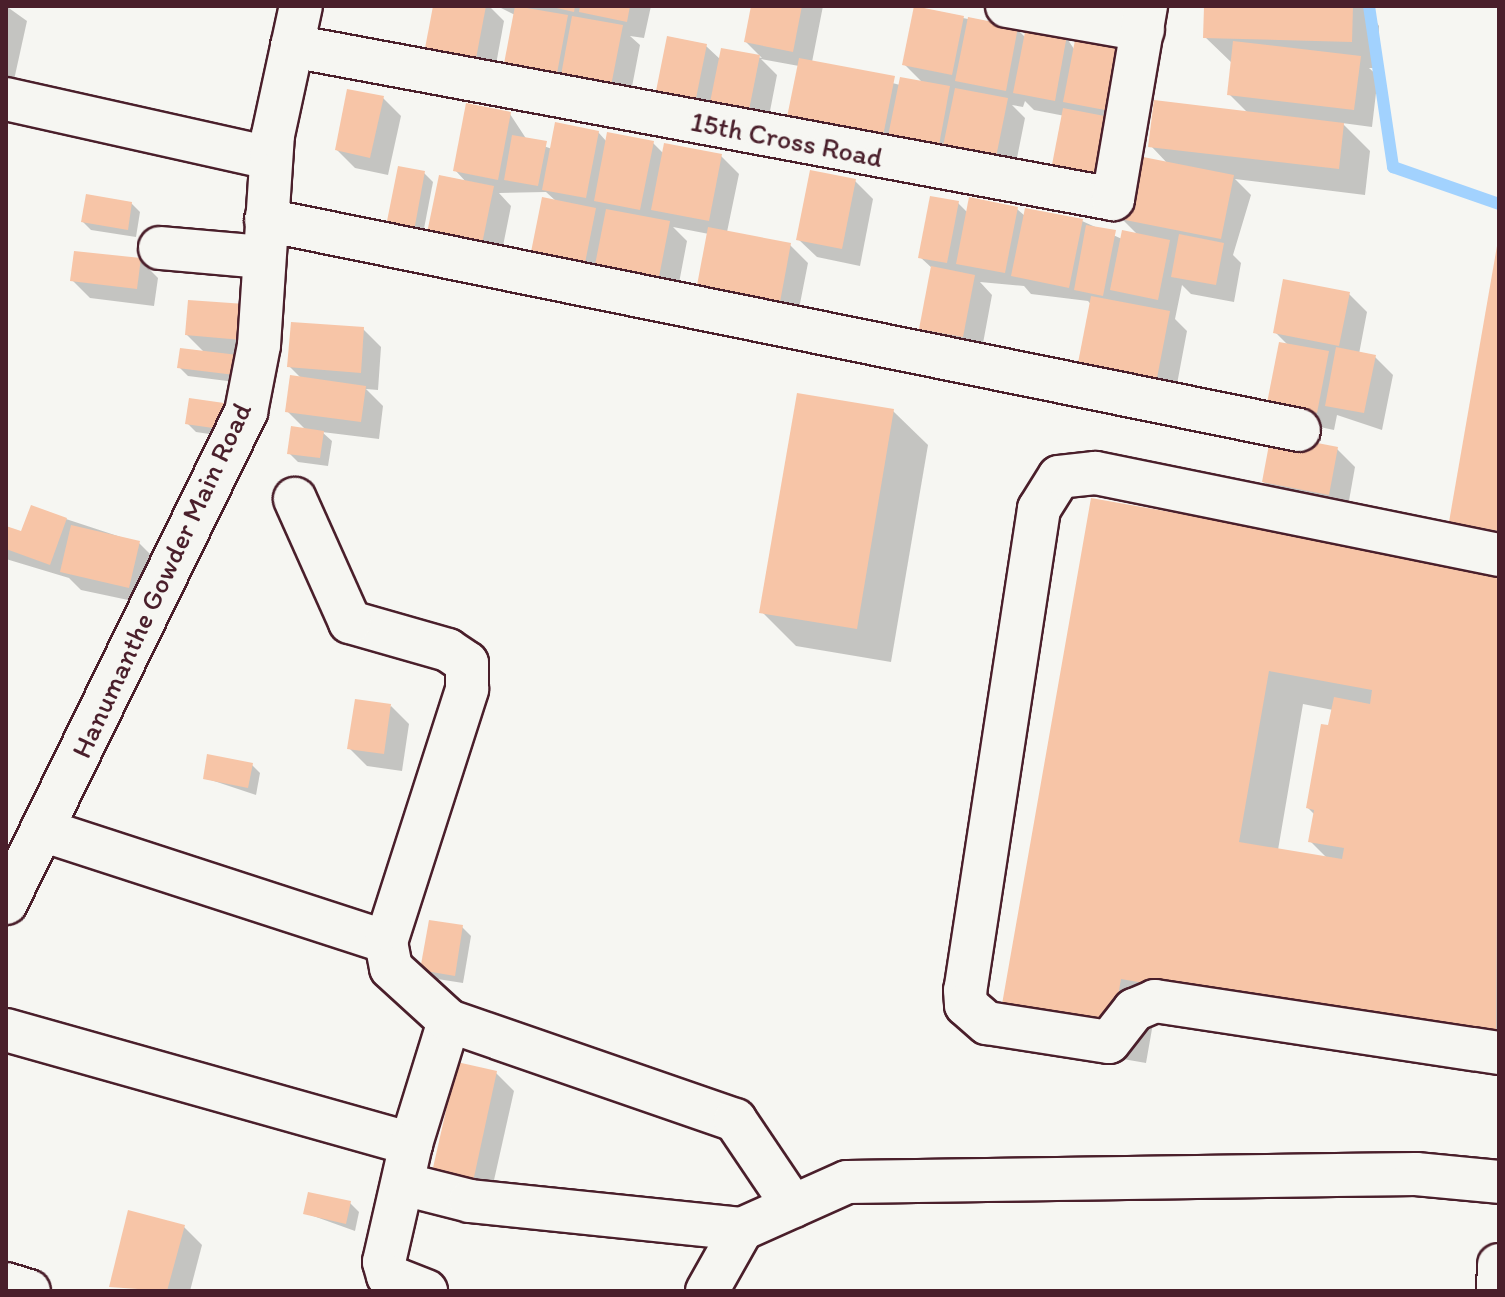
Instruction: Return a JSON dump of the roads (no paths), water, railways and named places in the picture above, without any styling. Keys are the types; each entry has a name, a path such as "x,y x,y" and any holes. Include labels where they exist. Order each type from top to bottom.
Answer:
{"street":[{"path":"1007,6 1145,18"},
{"name":"15th Cross Road","path":"296,26 1113,199 1145,18"},
{"name":"Hanumanthe Gowder Main Road","path":"6,903 246,412 259,345 270,158 296,26"},
{"path":"6,99 270,158"},
{"path":"160,248 264,238 1299,430"},
{"path":"1499,555 1095,473 1059,477 1039,509 965,990 966,1005 987,1023 1109,1042 1134,1010 1155,1001 1499,1053"},
{"path":"295,499 350,622 448,650 467,663 467,689 386,942 391,968 449,1021 735,1120 793,1206"},
{"path":"42,830 386,942"},
{"path":"426,1291 388,1276 384,1262 407,1164 449,1021"},
{"path":"6,1030 407,1164 470,1201 742,1229 847,1182 1416,1174 1499,1182"},
{"path":"707,1291 742,1229"},
{"path":"1498,1291 1499,1265"},
{"path":"6,1284 29,1291"}],"waterway":[{"path":"1369,6 1393,167 1499,204"}]}
